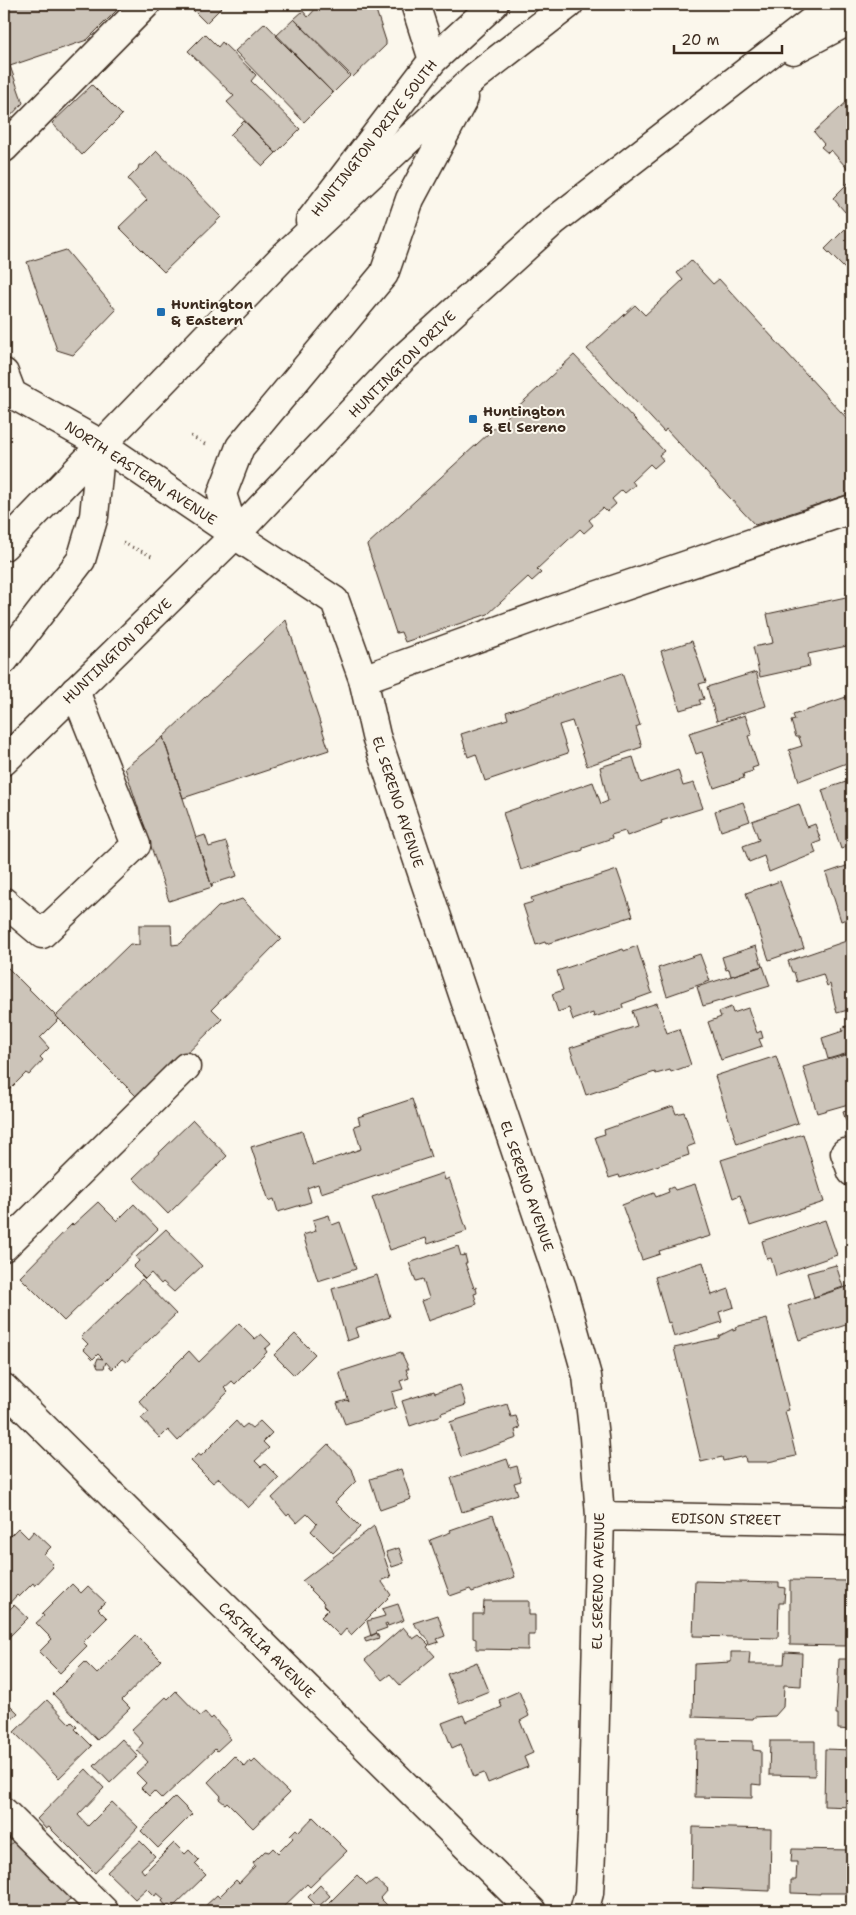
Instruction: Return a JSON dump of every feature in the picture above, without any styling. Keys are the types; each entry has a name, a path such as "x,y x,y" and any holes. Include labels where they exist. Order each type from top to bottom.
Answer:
{"main road":[{"path":"4,148 146,4"},
{"path":"415,4 433,60"},
{"name":"HUNTINGTON DRIVE SOUTH","path":"282,258 433,60 494,4"},
{"path":"4,546 282,258 475,77 570,4"},
{"name":"HUNTINGTON DRIVE","path":"4,761 235,535 402,360 554,221 729,83 834,4"},
{"path":"729,83 852,19"},
{"path":"235,535 222,494 240,447 384,274 410,199 475,77"},
{"name":"NORTH EASTERN AVENUE","path":"4,373 12,394 101,444 235,535"},
{"path":"4,660 81,560 94,516 101,444"},
{"path":"363,679 566,606 852,510"},
{"name":"EL SERENO AVENUE","path":"235,535 335,601 363,679 376,736 569,1314 587,1376 600,1516 592,1834 589,1893 584,1911"},
{"path":"4,902 42,934 136,845 75,691"},
{"path":"4,1247 186,1067"},
{"name":"CASTALIA AVENUE","path":"4,1388 532,1911"},
{"name":"EDISON STREET","path":"600,1516 852,1521"},
{"path":"4,1812 104,1911"}],"path":[{"path":"191,436 212,448"},
{"path":"123,544 154,556"}],"building":[{"path":"4,4 123,4 87,40 10,66 23,103 4,123"},
{"path":"187,4 225,4 206,23"},
{"path":"320,4 374,4 386,45 353,77 294,19 303,11 308,17"},
{"path":"294,19 350,76 333,93 276,36"},
{"path":"265,23 333,93 304,122 235,51"},
{"path":"205,34 218,47 222,42 256,75 251,81 300,129 276,153 227,102 234,96 188,51"},
{"path":"92,85 122,115 82,155 52,123"},
{"path":"852,97 852,174 831,150 828,153 821,147 824,144 814,132"},
{"path":"244,121 276,153 263,166 230,135"},
{"path":"157,151 221,217 164,272 119,227 147,200 128,179 138,169 139,165 143,165"},
{"path":"852,179 852,206 845,212 833,198"},
{"path":"852,222 852,276 825,249"},
{"path":"66,250 116,310 73,355 57,350 27,262"},
{"path":"691,260 713,284 719,279 852,424 852,493 755,525 666,429 664,432 587,349 635,305 645,315 683,280 677,273"},
{"path":"574,355 664,451 659,455 663,460 654,468 650,464 632,481 635,485 625,493 622,490 612,499 616,504 607,512 603,508 589,520 593,525 584,533 580,529 537,569 541,573 532,581 528,577 488,614 405,642 401,632 396,633 367,545"},
{"path":"846,597 852,625 852,645 808,654 810,666 760,677 753,647 773,643 767,614"},
{"path":"286,620 329,750 183,798 163,737"},
{"path":"692,641 706,682 699,684 704,699 699,700 701,704 680,710 661,651"},
{"path":"756,672 766,706 717,721 707,687"},
{"path":"622,673 640,725 636,727 642,747 587,766 572,721 559,725 568,753 485,781 476,754 468,757 461,734 508,719 506,712"},
{"path":"852,695 852,761 799,781 789,750 802,746 799,737 796,737 791,721 795,720 793,715"},
{"path":"745,715 752,735 748,736 758,766 752,768 753,771 743,774 744,778 714,788 702,752 696,754 689,733"},
{"path":"163,737 212,887 169,901 125,768"},
{"path":"633,757 641,783 678,770 683,786 694,783 703,808 661,821 662,823 627,836 625,831 611,835 612,838 583,848 583,850 521,870 503,813 593,782 601,804 608,801 600,767"},
{"path":"852,780 852,845 841,849 822,790"},
{"path":"743,802 750,821 721,831 715,811"},
{"path":"799,804 807,827 815,824 821,841 813,844 816,853 769,872 764,856 749,862 743,846 759,840 752,821"},
{"path":"205,835 209,847 226,842 237,876 212,884 212,887 196,838"},
{"path":"852,864 852,917 841,921 826,873"},
{"path":"617,870 633,916 546,944 545,942 536,945 523,905 533,902 531,898"},
{"path":"780,881 804,948 769,960 746,893"},
{"path":"242,899 281,939 212,1009 222,1019 140,1100 56,1016 130,944 139,945 139,925 171,925 172,945 180,944 218,907"},
{"path":"852,939 852,1009 837,1013 830,984 827,986 823,974 797,982 788,961"},
{"path":"637,946 652,993 622,1004 623,1008 594,1017 593,1013 573,1020 569,1008 558,1012 552,994 563,990 557,971"},
{"path":"756,946 762,966 731,976 729,969 726,970 722,957"},
{"path":"700,954 710,981 667,996 658,968"},
{"path":"4,964 59,1019 40,1038 49,1048 40,1057 43,1060 29,1075 26,1073 4,1095"},
{"path":"763,966 770,986 703,1006 697,987"},
{"path":"657,1003 667,1033 679,1029 691,1065 671,1072 670,1070 656,1074 655,1072 586,1095 570,1048 637,1026 632,1011"},
{"path":"731,1007 733,1013 748,1008 757,1033 761,1031 763,1038 759,1039 762,1046 721,1060 708,1022 721,1017 719,1012"},
{"path":"852,1024 852,1052 828,1059 822,1038 843,1031 842,1028"},
{"path":"852,1053 852,1103 817,1113 803,1067"},
{"path":"776,1056 798,1123 737,1144 715,1076"},
{"path":"412,1099 431,1157 321,1193 318,1184 307,1188 311,1202 278,1212 274,1199 269,1201 251,1147 302,1131 313,1165 361,1149 354,1126 360,1124 358,1117"},
{"path":"673,1106 676,1114 684,1112 695,1144 687,1147 689,1155 620,1178 619,1175 609,1178 595,1137 605,1134 604,1130"},
{"path":"852,1109 852,1139 843,1112"},
{"path":"193,1120 227,1156 168,1214 133,1178"},
{"path":"803,1134 824,1202 750,1226 740,1195 733,1198 721,1160"},
{"path":"443,1173 445,1180 449,1178 467,1231 428,1244 426,1238 390,1250 372,1197"},
{"path":"695,1184 711,1236 659,1251 660,1254 642,1260 622,1205 654,1193 656,1197 669,1192 668,1189 673,1187 675,1190"},
{"path":"98,1202 117,1221 134,1204 158,1229 64,1321 20,1277 72,1224"},
{"path":"329,1215 332,1225 340,1222 356,1269 318,1281 303,1235 316,1231 313,1220"},
{"path":"825,1220 837,1255 776,1276 771,1258 767,1259 762,1241"},
{"path":"166,1229 202,1266 174,1292 163,1282 161,1284 151,1273 145,1279 133,1267 139,1261 136,1257"},
{"path":"458,1246 461,1256 465,1255 467,1263 465,1263 474,1288 476,1287 477,1293 474,1294 477,1304 428,1321 421,1301 429,1298 423,1279 416,1281 409,1263"},
{"path":"703,1262 712,1295 729,1289 734,1307 719,1312 722,1322 674,1337 655,1277"},
{"path":"836,1265 843,1287 814,1297 807,1273"},
{"path":"377,1275 390,1317 355,1328 358,1337 347,1341 332,1289"},
{"path":"142,1279 176,1314 126,1362 122,1359 112,1369 106,1362 104,1368 98,1368 96,1363 98,1358 103,1359 98,1354 93,1359 83,1349 88,1344 81,1337"},
{"path":"852,1285 852,1323 799,1340 788,1306"},
{"path":"767,1319 789,1410 785,1411 796,1456 768,1462 746,1462 745,1456 723,1461 722,1457 701,1462 674,1348 719,1338 719,1336 733,1329 733,1331 736,1330 735,1327"},
{"path":"239,1323 255,1339 261,1334 271,1344 265,1349 267,1352 235,1384 232,1381 224,1388 228,1392 178,1441 168,1430 160,1438 141,1418 149,1412 139,1401 189,1351 199,1362"},
{"path":"295,1334 315,1354 294,1375 274,1355"},
{"path":"401,1352 409,1369 406,1369 409,1378 400,1381 403,1389 392,1392 396,1408 345,1424 337,1403 347,1400 349,1402 339,1372"},
{"path":"460,1385 466,1405 410,1426 402,1401"},
{"path":"507,1404 511,1417 516,1416 520,1428 515,1430 517,1438 461,1457 450,1422"},
{"path":"236,1421 242,1428 247,1424 252,1428 260,1421 272,1433 263,1442 269,1448 255,1461 261,1467 265,1464 279,1478 248,1508 219,1478 213,1483 191,1461 198,1454 201,1456"},
{"path":"328,1444 352,1469 356,1481 335,1502 360,1527 333,1553 311,1531 317,1524 307,1514 297,1523 289,1514 287,1516 272,1498"},
{"path":"507,1459 510,1468 517,1466 521,1481 514,1483 518,1494 462,1512 451,1478"},
{"path":"401,1469 411,1499 380,1510 370,1479"},
{"path":"493,1515 515,1577 472,1592 470,1589 450,1596 430,1540 451,1532 450,1530"},
{"path":"374,1526 391,1577 382,1582 391,1595 351,1635 346,1629 340,1636 321,1617 328,1610 323,1605 324,1603 302,1581"},
{"path":"18,1528 28,1538 34,1531 51,1547 44,1554 53,1564 51,1565 53,1567 35,1586 33,1583 19,1597 17,1595 4,1609 4,1542"},
{"path":"399,1548 404,1563 392,1567 386,1552"},
{"path":"790,1580 847,1581 846,1646 790,1645"},
{"path":"695,1581 779,1583 779,1587 785,1588 784,1603 779,1603 778,1638 693,1636"},
{"path":"72,1584 81,1593 88,1586 105,1602 98,1609 107,1618 83,1642 87,1646 60,1673 39,1652 52,1639 36,1623 44,1616 42,1614"},
{"path":"484,1601 529,1601 529,1615 535,1615 535,1635 528,1635 528,1650 476,1649 476,1639 473,1638 473,1614 483,1614"},
{"path":"398,1604 404,1620 388,1626 387,1623 385,1624 387,1628 371,1636 367,1621 385,1616 382,1609"},
{"path":"14,1605 28,1618 6,1640 4,1638 4,1611 6,1613"},
{"path":"438,1615 445,1636 437,1639 439,1642 430,1645 429,1641 413,1623"},
{"path":"403,1627 413,1639 419,1635 429,1645 427,1647 435,1656 400,1685 390,1674 382,1680 365,1660"},
{"path":"377,1633 379,1638 366,1642 364,1638"},
{"path":"136,1635 161,1660 122,1700 130,1708 97,1740 53,1694 85,1662 97,1674"},
{"path":"731,1652 750,1652 749,1664 784,1664 785,1652 802,1653 801,1686 784,1685 783,1707 775,1716 754,1717 753,1719 693,1717 694,1664 731,1662"},
{"path":"839,1659 852,1659 852,1730 838,1729 838,1714 836,1714"},
{"path":"477,1662 489,1691 459,1703 447,1674"},
{"path":"176,1691 200,1716 205,1712 211,1719 213,1717 229,1735 230,1739 217,1751 215,1749 162,1799 154,1791 149,1796 141,1788 146,1783 136,1773 148,1762 137,1750 143,1743 131,1730 166,1697 168,1699"},
{"path":"519,1691 529,1716 520,1721 533,1753 524,1757 528,1767 488,1783 484,1773 474,1777 461,1744 452,1748 442,1723 463,1715 466,1722 502,1707 499,1700"},
{"path":"4,1699 18,1713 4,1728"},
{"path":"47,1700 70,1724 72,1722 77,1727 75,1729 92,1746 59,1778 14,1732"},
{"path":"122,1739 138,1756 110,1783 94,1766"},
{"path":"696,1740 753,1741 753,1750 761,1751 761,1785 752,1784 752,1798 695,1797"},
{"path":"770,1741 815,1741 815,1776 769,1775"},
{"path":"825,1749 852,1750 852,1807 824,1806"},
{"path":"234,1756 245,1767 250,1761 252,1763 255,1760 289,1793 253,1828 227,1802 225,1804 219,1799 221,1796 208,1782"},
{"path":"86,1769 104,1788 78,1815 88,1826 112,1802 138,1827 95,1873 49,1827 46,1829 37,1819"},
{"path":"175,1797 192,1814 158,1848 141,1831"},
{"path":"313,1817 347,1851 310,1887 307,1884 279,1911 195,1911 202,1905 204,1907 217,1895 219,1897 236,1880 239,1883 255,1866 253,1863 265,1851 269,1852 273,1848 278,1853 293,1838 290,1835 296,1829 299,1832"},
{"path":"693,1827 771,1829 770,1891 692,1888"},
{"path":"16,1839 73,1896 57,1911 4,1911 4,1850"},
{"path":"140,1841 155,1856 141,1869 144,1873 174,1843 185,1854 189,1850 199,1860 195,1864 206,1875 172,1908 168,1904 166,1906 162,1901 164,1899 157,1893 155,1896 147,1888 135,1899 107,1872"},
{"path":"792,1849 852,1850 852,1893 791,1893 791,1880 796,1880 797,1862 791,1862"},
{"path":"357,1875 367,1885 375,1879 387,1890 380,1898 390,1908 387,1911 321,1911"},
{"path":"320,1885 330,1896 318,1907 308,1897"}],"place":[{"name":"Huntington & Eastern","path":"161,312"},
{"name":"Huntington & El Sereno","path":"473,419"}]}
